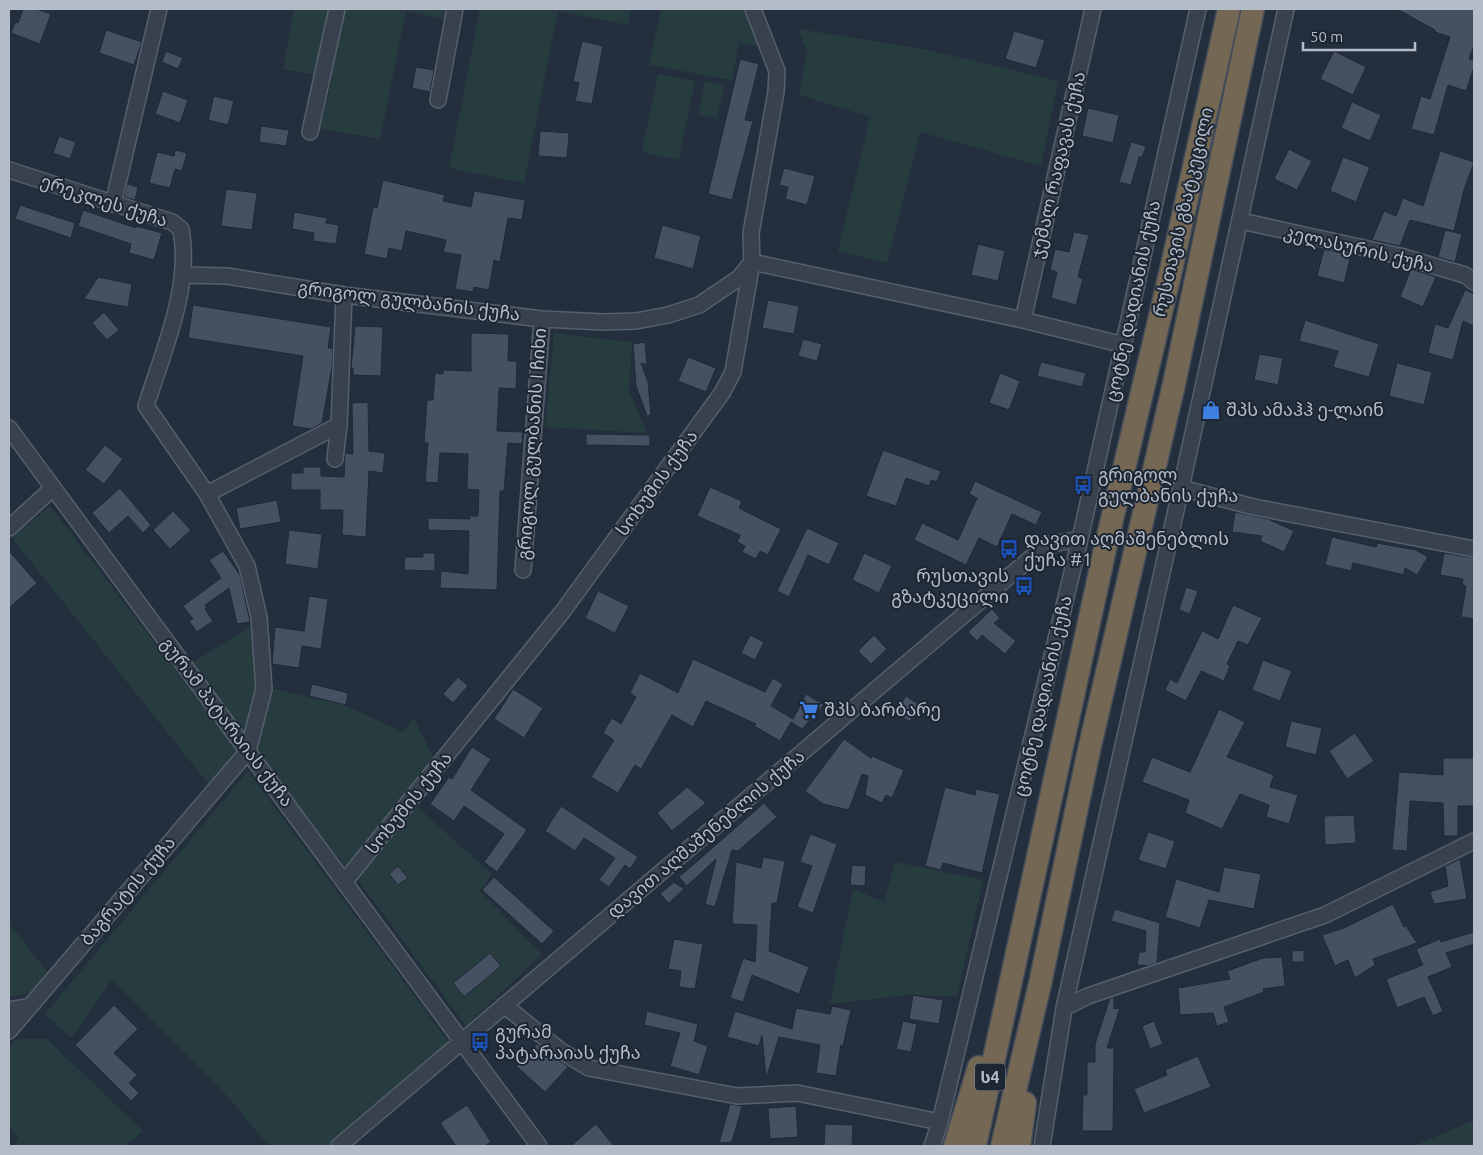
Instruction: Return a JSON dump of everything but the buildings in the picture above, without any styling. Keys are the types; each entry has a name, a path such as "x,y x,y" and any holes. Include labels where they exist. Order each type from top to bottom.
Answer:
{"highway":[{"name":"რუსთავის გზატკეცილი","path":"975,1146 1004,1008 1228,9"},
{"name":"რუსთავის გზატკეცილი","path":"1002,1146 1040,984 1091,740 1174,384 1253,9"},
{"path":"1019,1146 1040,984"},
{"path":"955,1146 980,1061 1004,1008"}],"street":[{"path":"114,204 159,9"},
{"path":"310,132 337,9"},
{"path":"438,100 455,9"},
{"name":"სოხუმის ქუჩა","path":"345,881 563,612 722,393 733,372 752,262 751,233 776,92 777,71 753,9"},
{"name":"ჯემალ რაფავას ქუჩა","path":"1023,320 1093,9"},
{"name":"ცოტნე დადიანის ქუჩა","path":"932,1146 940,1122 1080,539 1198,9"},
{"path":"1042,1146 1064,1008 1286,9"},
{"name":"ერეკლეს ქუჩა","path":"9,170 172,222 182,228 182,275"},
{"name":"კელასურის ქუჩა","path":"1240,221 1400,256 1465,275 1474,282"},
{"path":"752,262 1023,320 1124,345"},
{"name":"გრიგოლ გულბანის ქუჩა","path":"182,275 226,276 344,295 542,319 603,322 636,321 668,315 699,305 739,278 752,262"},
{"path":"182,275 175,310 146,406 207,494 247,566 259,617 264,689 248,751"},
{"path":"335,459 339,426 344,295"},
{"name":"გრიგოლ გულბანის I ჩიხი","path":"523,570 542,319"},
{"path":"207,494 339,426"},
{"name":"გურამ პატარაიას ქუჩა","path":"9,428 345,881 461,1043 539,1146"},
{"path":"9,528 53,488"},
{"path":"1181,488 1254,507 1474,548"},
{"name":"დავით აღმაშენებლის ქუჩა","path":"339,1146 1046,545 1080,539"},
{"name":"ბაგრატის ქუჩა","path":"9,1031 248,751"},
{"path":"1064,1008 1088,996 1325,915 1474,841"},
{"path":"504,1005 561,1051 589,1068 737,1096 797,1093 940,1122"},
{"path":"9,1010 30,1006"}],"green space":[{"path":"294,9 458,9 456,22 406,11 380,139 320,129 332,78 283,69"},
{"path":"480,9 631,9 628,25 558,11 524,183 449,168"},
{"path":"661,9 749,9 761,48 739,42 732,80 649,65"},
{"path":"798,29 924,49 1058,81 1041,166 920,132 887,263 838,251 870,117 799,95 807,52"},
{"path":"658,74 695,81 679,160 642,152"},
{"path":"705,81 725,85 717,118 698,115"},
{"path":"554,333 632,342 629,391 647,433 545,427"},
{"path":"50,506 239,753 210,786 12,538"},
{"path":"255,623 258,691 247,739 189,665"},
{"path":"270,688 342,704 403,732 414,719 434,758 345,866 255,751"},
{"path":"248,771 450,1044 335,1146 269,1146 226,1095 112,980 71,1038 45,1014"},
{"path":"414,804 492,874 480,891 542,954 466,1026 355,876"},
{"path":"895,862 983,880 957,996 907,995 830,1004 853,889 884,902"},
{"path":"9,923 48,973 31,993 9,997"},
{"path":"17,1039 47,1039 143,1131 124,1146 13,1146 19,1139 9,1126 9,1048"},
{"path":"1474,1120 1474,1146 1414,1146"}],"place":[{"name":"შპს ამაჰჰ ე-ლაინ","path":"1211,410"},
{"name":"გრიგოლ გულბანის ქუჩა","path":"1083,485"},
{"name":"დავით აღმაშენებლის ქუჩა #1","path":"1009,549"},
{"name":"რუსთავის გზატკეცილი","path":"1024,586"},
{"name":"შპს ბარბარე","path":"809,710"},
{"name":"გურამ პატარაიას ქუჩა","path":"480,1042"}]}
